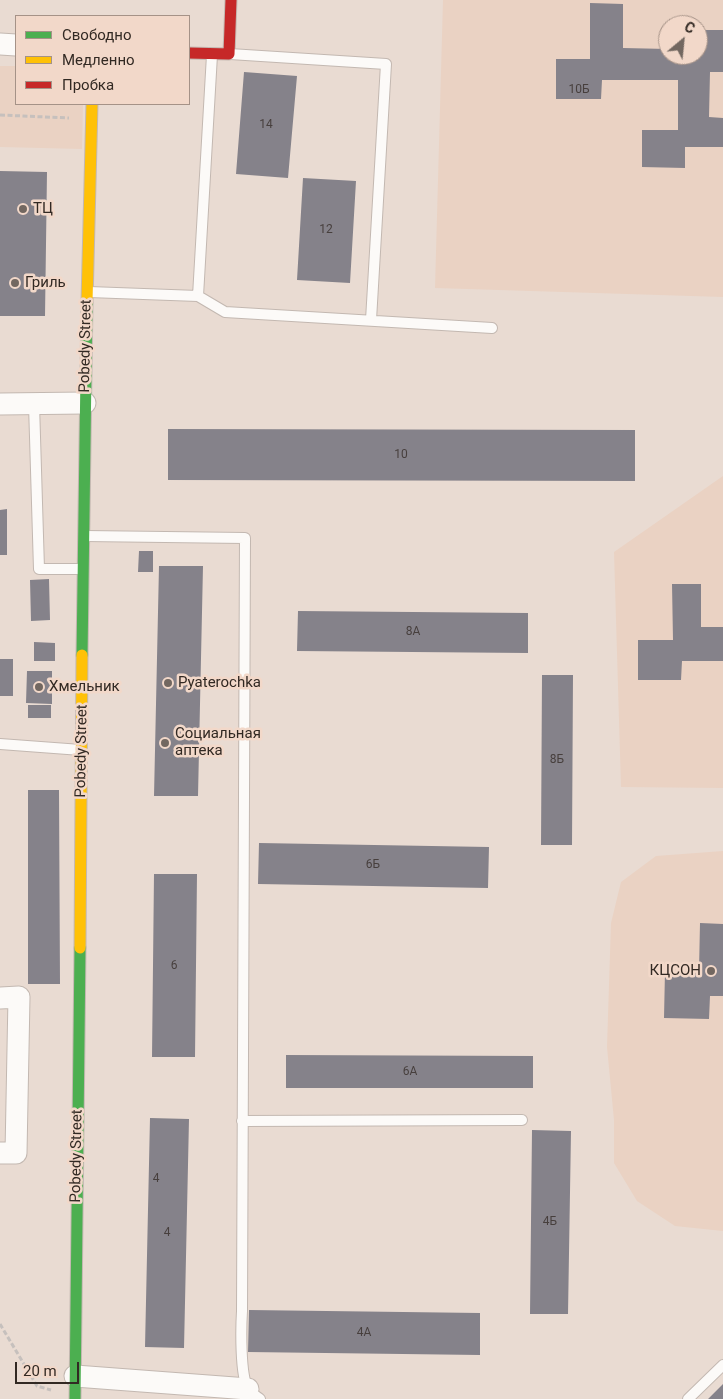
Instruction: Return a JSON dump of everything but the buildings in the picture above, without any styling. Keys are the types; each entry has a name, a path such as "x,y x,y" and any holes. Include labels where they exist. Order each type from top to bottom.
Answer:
{"street":[{"path":"190,53 229,54 231,0"},
{"path":"0,44 15,45"},
{"name":"Pobedy Street","path":"74,1399 85,403 92,105"},
{"path":"0,404 85,403"},
{"path":"0,998 20,997 16,1153 0,1153"},
{"path":"75,1376 254,1394"}],"lane":[{"path":"198,296 212,54"},
{"path":"229,54 386,64 371,320"},
{"path":"88,292 198,296 225,312 492,328"},
{"path":"34,404 39,569 84,569"},
{"path":"84,536 245,538 242,1311 240,1331 244,1370 254,1394"},
{"path":"0,744 82,750"},
{"path":"242,1121 522,1120"},
{"path":"688,1399 723,1365"}],"path":[{"path":"0,115 92,118"},
{"path":"0,1324 37,1386 52,1390"}],"shaded area":[{"path":"443,0 723,0 723,297 435,288"},
{"path":"0,66 15,66 15,105 83,105 82,149 0,147"},
{"path":"723,476 723,788 621,787 614,552"},
{"path":"723,851 723,1231 675,1226 637,1201 614,1163 614,1120 607,1047 611,923 621,882 656,856"}],"traffic: fast":[{"path":"82,655 87,302"},
{"path":"75,1399 80,948"}],"traffic: slow":[{"path":"87,302 92,105"},
{"path":"80,948 82,655"}],"traffic: jam":[{"path":"190,53 229,54 231,0"}],"place":[{"name":"ТЦ","path":"23,209"},
{"name":"Гриль","path":"15,283"},
{"name":"Pyaterochka","path":"168,683"},
{"name":"Хмельник","path":"39,687"},
{"name":"Социальная аптека","path":"165,743"},
{"name":"КЦСОН","path":"711,971"}]}
